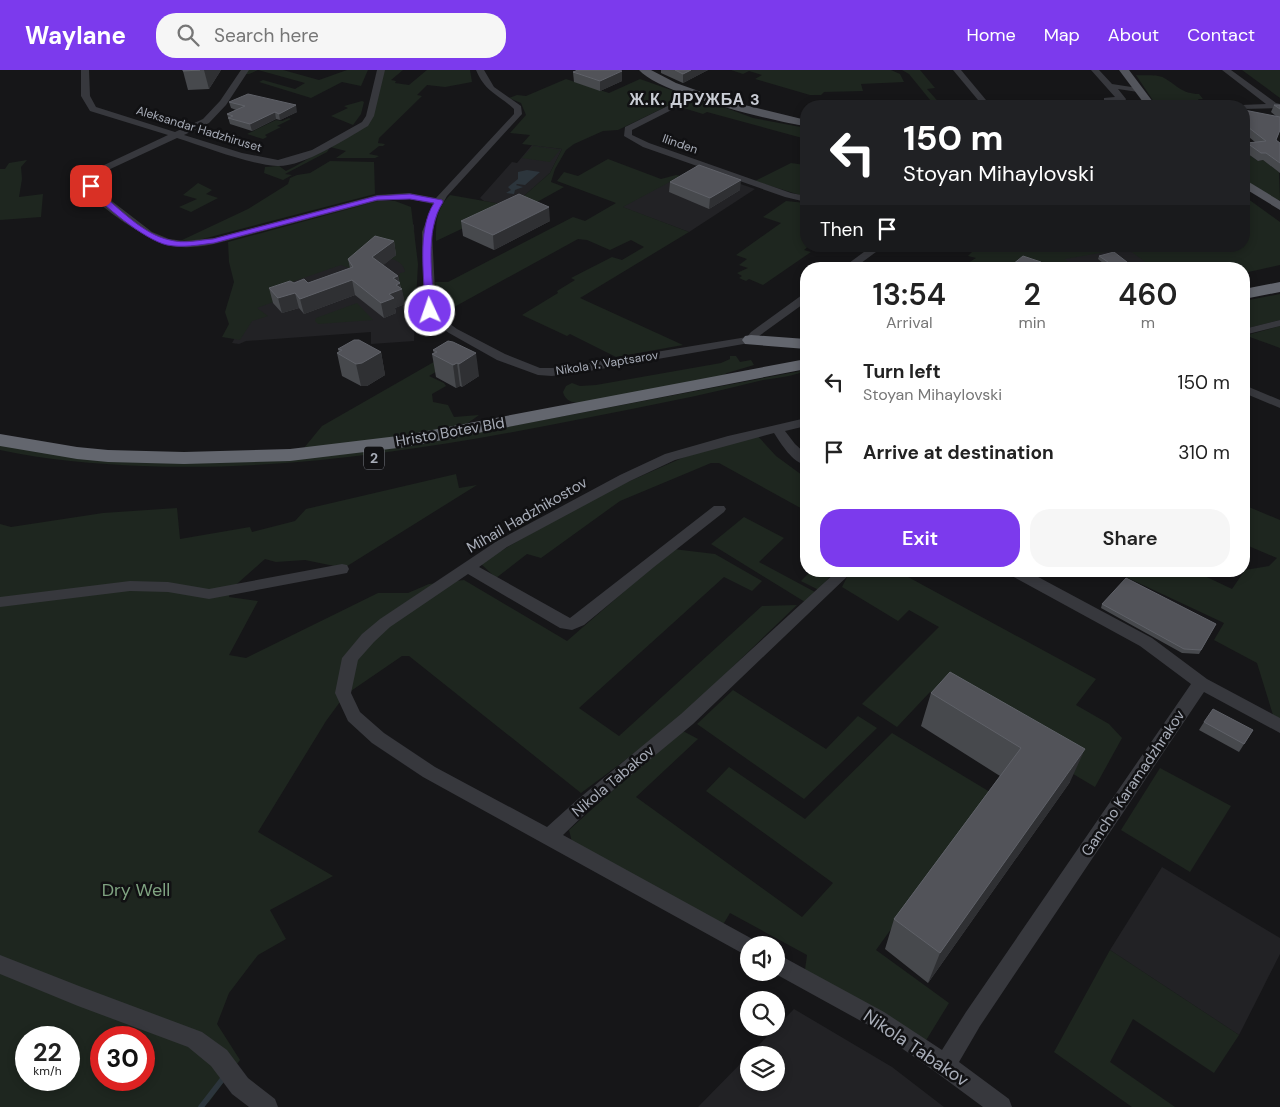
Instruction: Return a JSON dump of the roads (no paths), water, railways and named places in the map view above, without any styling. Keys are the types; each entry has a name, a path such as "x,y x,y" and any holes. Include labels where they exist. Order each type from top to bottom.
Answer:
{"highway":[{"path":"1250,277 1280,272"},
{"path":"1250,293 1280,287"},
{"path":"751,340 800,344"},
{"name":"Hristo Botev Bld","path":"0,440 77,453 108,456 184,458 290,455 349,449 433,436 800,365"},
{"name":"Hristo Botev Bld","path":"0,454 52,464 96,469 142,471 203,472 327,464 483,441 800,379"}],"main road":[{"path":"644,70 660,81 699,94 767,115 800,122"},
{"path":"1124,70 1146,100"},
{"path":"1250,187 1280,206"}],"street":[{"name":"Aleksandar Hadzhiruset","path":"85,70 85,98 93,110 259,161 278,163 315,152 365,124 370,116 381,70"},
{"path":"245,70 223,103 211,117 103,170 92,178 91,186 96,194 147,234 168,243 187,244 214,241 377,198 410,196 439,202"},
{"name":"Nikola Y. Vaptsarov","path":"480,70 487,86 513,103 518,108 518,114 439,202 434,210 427,232 430,311 433,317 448,328 501,357 530,368 552,372 751,340"},
{"path":"958,70 982,100"},
{"path":"1095,70 1122,99 1107,100"},
{"path":"1226,70 1277,106"},
{"path":"1111,86 1138,90"},
{"name":"Ilinden","path":"699,94 628,129 628,136 646,145 800,198"},
{"path":"1250,107 1277,106"},
{"path":"856,262 870,252"},
{"path":"751,340 755,334 800,301"},
{"path":"1250,330 1280,323"},
{"path":"1250,392 1280,404"},
{"name":"Mihail Hadzhikostov","path":"719,509 649,563 579,622 572,624 565,624 531,606 468,567 502,544 625,478 670,457 800,423"},
{"path":"777,428 790,446 800,455"},
{"path":"468,567 385,623 350,658 343,693 354,716 378,738 430,772 740,943"},
{"path":"0,602 130,586 168,587 209,594 342,569"},
{"name":"Nikola Tabakov","path":"549,837 583,805 687,719 840,577"},
{"path":"1026,577 1146,642 1201,684 1280,726"},
{"name":"Gancho Karamadzhrakov","path":"945,1065 973,1019 1201,684"},
{"path":"0,964 78,996 195,1039 219,1058 240,1086 267,1107"},
{"name":"Nikola Tabakov","path":"785,969 877,1020 945,1065 1001,1107"}],"waterway":[{"path":"201,1107 225,1076"}],"district":[{"name":"Ж.К. ДРУЖБА 3","path":"695,99"}],"park label":[{"name":"Dry Well","path":"136,890"}]}
